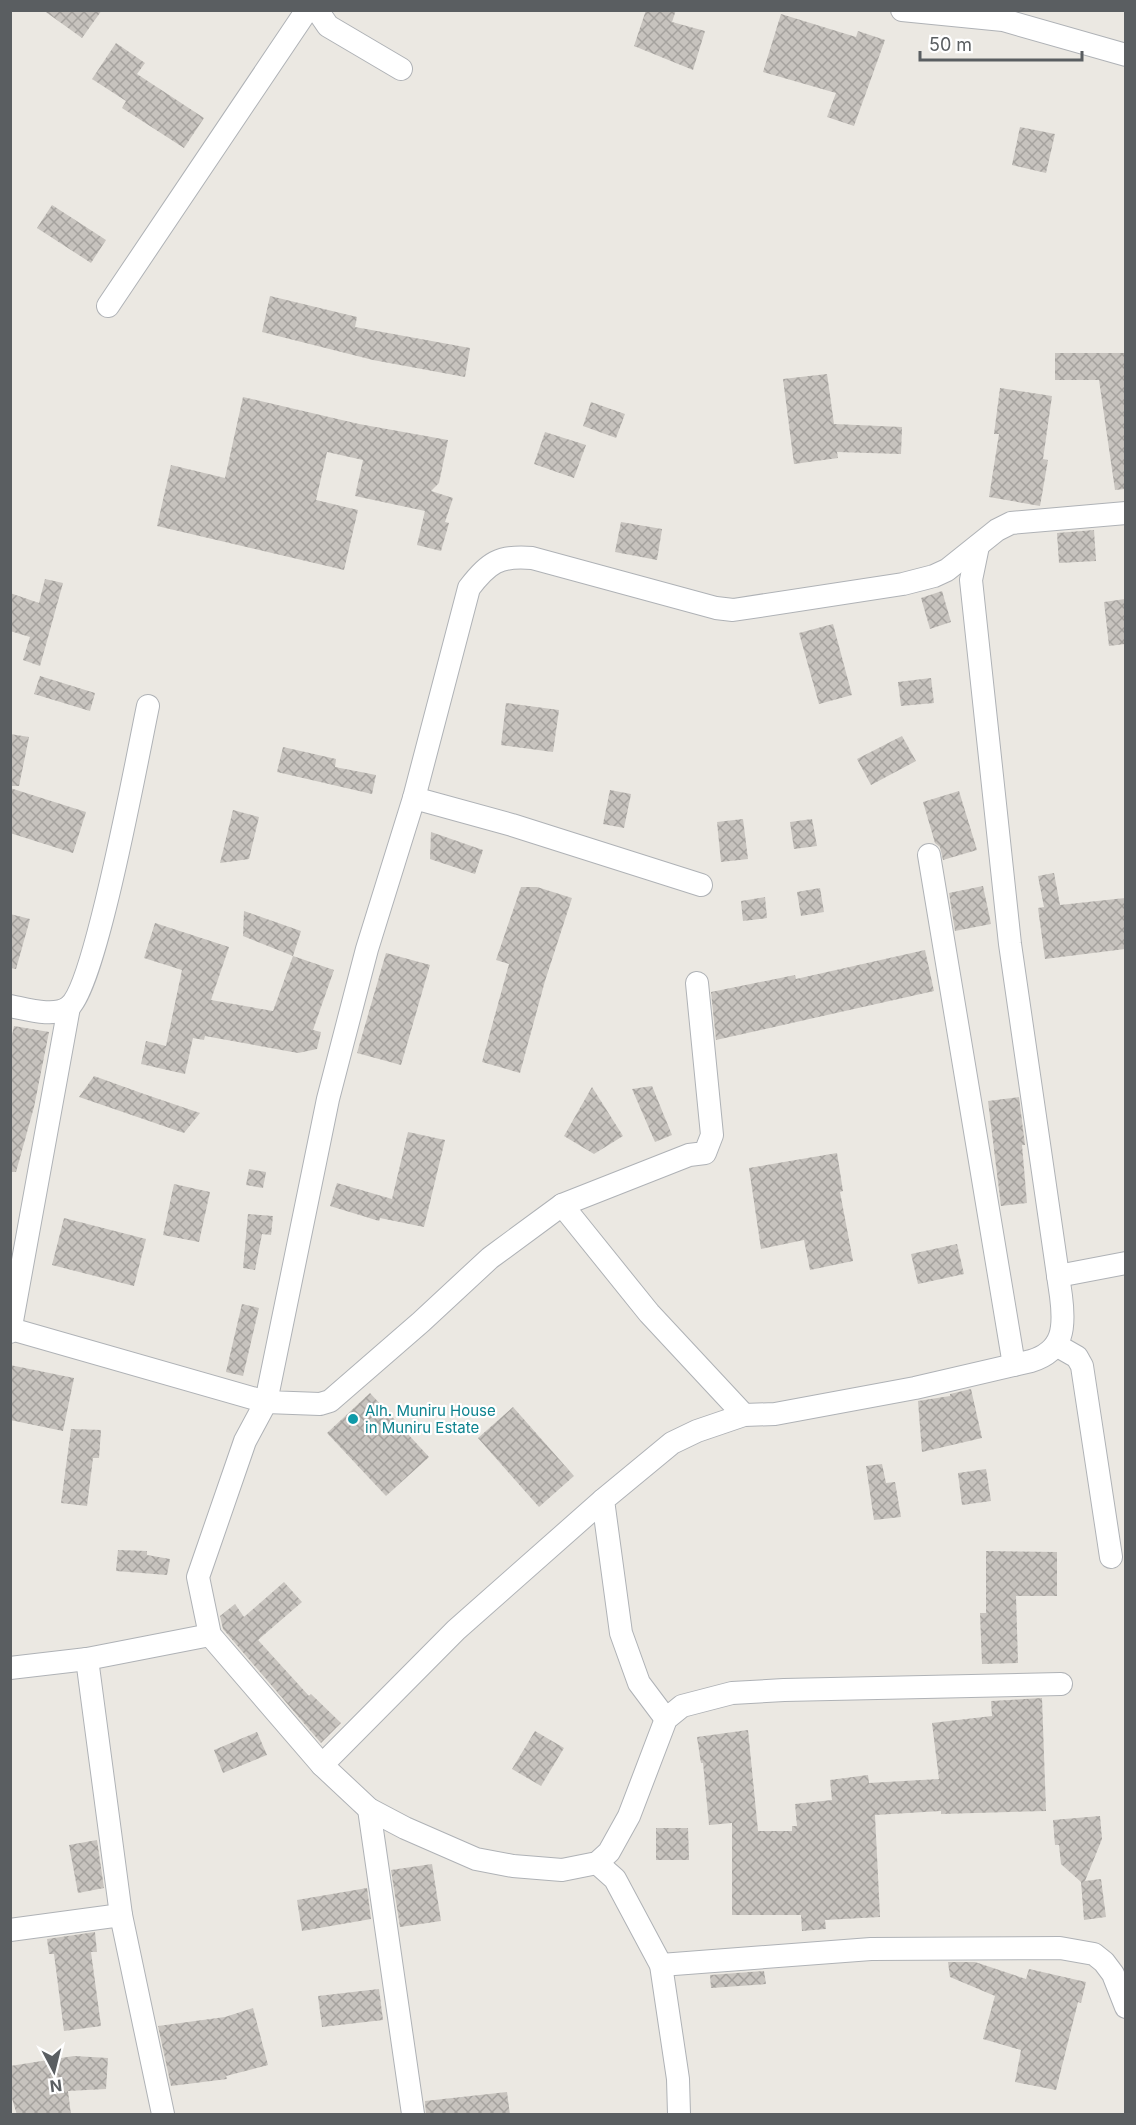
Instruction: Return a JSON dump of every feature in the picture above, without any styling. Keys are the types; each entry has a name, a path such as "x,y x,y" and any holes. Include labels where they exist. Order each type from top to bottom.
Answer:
{"street":[{"path":"108,306 307,10"},
{"path":"317,10 328,26 401,69"},
{"path":"902,10 1003,20 1125,55"},
{"path":"1061,1684 732,1693 682,1706 666,1719 629,1816 609,1852 597,1863 562,1870 513,1866 476,1859 405,1828 369,1809 322,1765 210,1635 198,1577 245,1441 266,1402 328,1099 367,949 414,798 469,588 482,571 494,562 513,556 532,558 716,608 733,610 903,584 947,570 997,530 1011,523 1125,513"},
{"path":"322,1765 456,1630 603,1500 672,1443 697,1431 744,1415 775,1414 915,1388 1046,1356 1056,1345 1062,1332 1063,1315 1010,944 971,580 978,546"},
{"path":"947,570 971,580"},
{"path":"148,706 99,933 77,995 69,1007 11,1331 266,1402 321,1404 330,1401 490,1258 562,1205 689,1155 705,1153 712,1134 697,983"},
{"path":"414,798 512,825 701,885"},
{"path":"929,855 1014,1365"},
{"path":"10,1006 36,1011 56,1011 69,1007"},
{"path":"562,1205 649,1313 744,1415"},
{"path":"1058,1276 1125,1263"},
{"path":"1056,1345 1077,1357 1082,1366 1111,1557"},
{"path":"603,1500 621,1633 639,1683 666,1719"},
{"path":"10,1668 87,1659 210,1635"},
{"path":"87,1659 121,1915 162,2115"},
{"path":"369,1809 413,2115"},
{"path":"597,1863 615,1879 661,1965 678,2079 679,2115"},
{"path":"10,1930 121,1915"},
{"path":"661,1965 871,1949 1060,1947 1094,1954 1104,1962 1113,1974 1125,2007"}],"building":[{"path":"43,10 102,10 82,38"},
{"path":"646,10 676,10 672,22 705,31 693,70 634,46"},
{"path":"781,14 856,37 858,31 885,40 854,126 827,117 836,93 763,72"},
{"path":"116,43 145,63 137,74 204,118 184,148 122,108 126,101 92,79"},
{"path":"1020,127 1055,134 1046,173 1012,165"},
{"path":"52,205 106,240 91,263 37,228"},
{"path":"270,296 357,317 355,327 470,348 465,377 373,360 262,332"},
{"path":"1055,353 1125,353 1125,489 1115,490 1099,380 1055,380"},
{"path":"827,374 834,424 902,427 901,454 837,452 838,458 794,464 783,379"},
{"path":"1000,388 1052,396 1043,459 1048,460 1040,506 989,497 999,434 994,434"},
{"path":"243,397 359,424 448,440 439,483 431,491 453,498 445,522 449,523 441,551 417,545 425,511 355,496 363,460 327,452 316,500 358,510 344,570 157,526 171,465 225,478"},
{"path":"591,402 625,414 616,438 583,426"},
{"path":"545,432 586,445 574,478 534,464"},
{"path":"621,522 662,529 657,560 615,552"},
{"path":"1094,530 1096,561 1059,563 1057,533"},
{"path":"45,579 63,583 40,666 23,660 30,637 10,631 10,593 39,603"},
{"path":"942,591 951,622 930,629 921,598"},
{"path":"1125,599 1125,644 1109,646 1104,602"},
{"path":"833,624 852,695 819,704 799,633"},
{"path":"40,676 95,693 90,711 34,694"},
{"path":"931,678 934,703 901,706 898,682"},
{"path":"506,703 559,710 553,752 501,745"},
{"path":"10,734 29,737 19,786 10,786"},
{"path":"902,736 916,761 871,785 857,759"},
{"path":"283,747 336,759 335,767 376,775 372,794 277,772"},
{"path":"10,788 86,812 73,853 10,833"},
{"path":"610,790 631,794 624,828 603,824"},
{"path":"959,791 977,850 943,860 940,847 935,843 923,802"},
{"path":"233,810 259,817 249,859 220,863"},
{"path":"743,819 748,859 721,862 717,822"},
{"path":"812,819 817,846 794,849 790,822"},
{"path":"431,832 483,850 475,874 430,859"},
{"path":"1054,873 1060,905 1125,898 1125,949 1045,959 1038,908 1044,907 1038,876"},
{"path":"983,886 991,924 955,931 949,893"},
{"path":"521,887 537,887 572,898 545,981 520,1073 482,1062 509,964 496,960"},
{"path":"820,888 824,912 801,916 797,892"},
{"path":"765,897 767,918 743,921 741,901"},
{"path":"244,911 301,931 293,956 243,936"},
{"path":"10,914 30,919 16,969 10,968"},
{"path":"155,923 229,947 211,1000 273,1011 293,956 334,970 313,1030 321,1032 317,1049 298,1053 205,1036 204,1040 193,1038 185,1074 141,1064 146,1041 166,1046 182,970 144,958"},
{"path":"925,950 934,991 716,1040 711,992 795,975 796,979"},
{"path":"386,953 430,965 401,1065 357,1053"},
{"path":"14,1026 49,1032 34,1107 16,1172 10,1172 10,1044"},
{"path":"94,1076 200,1113 184,1133 79,1097"},
{"path":"652,1086 672,1135 655,1142 632,1089"},
{"path":"592,1087 623,1136 594,1154 564,1136"},
{"path":"1019,1097 1025,1145 1022,1145 1027,1203 1001,1206 988,1101"},
{"path":"408,1132 445,1140 424,1227 380,1218 379,1221 330,1206 337,1183 392,1199"},
{"path":"837,1153 843,1191 840,1192 853,1261 810,1270 804,1240 761,1249 749,1168"},
{"path":"249,1169 266,1172 263,1188 246,1185"},
{"path":"174,1184 210,1192 199,1242 163,1235"},
{"path":"248,1214 273,1216 271,1235 262,1234 255,1270 243,1268"},
{"path":"64,1218 146,1239 134,1286 52,1265"},
{"path":"957,1244 964,1274 918,1284 911,1254"},
{"path":"242,1304 259,1308 243,1376 226,1372"},
{"path":"10,1365 74,1378 63,1431 10,1420"},
{"path":"971,1389 982,1438 922,1452 918,1401 950,1396 950,1394"},
{"path":"370,1393 429,1457 386,1496 327,1433"},
{"path":"513,1407 574,1476 539,1507 478,1438"},
{"path":"71,1429 101,1430 99,1458 93,1458 87,1506 61,1503"},
{"path":"882,1464 886,1483 895,1482 901,1517 874,1520 866,1466"},
{"path":"986,1469 991,1501 962,1505 958,1473"},
{"path":"118,1550 147,1551 147,1555 170,1559 167,1575 116,1571"},
{"path":"986,1551 1057,1552 1057,1596 1016,1596 1018,1663 982,1664 980,1613 986,1613"},
{"path":"284,1582 302,1602 258,1640 309,1696 311,1694 341,1723 321,1743 223,1629 220,1616 235,1604 244,1617"},
{"path":"1042,1698 1046,1811 941,1814 941,1811 875,1815 880,1917 825,1920 826,1929 802,1931 801,1915 732,1915 732,1823 709,1825 703,1763 701,1763 697,1737 748,1730 758,1831 792,1831 792,1826 797,1826 795,1804 832,1800 830,1780 868,1775 869,1783 939,1779 932,1723 992,1716 991,1701"},
{"path":"535,1731 564,1748 541,1786 512,1769"},
{"path":"257,1732 267,1755 223,1773 214,1750"},
{"path":"1100,1816 1102,1839 1085,1881 1101,1879 1106,1917 1084,1920 1081,1882 1061,1864 1059,1845 1055,1845 1053,1820"},
{"path":"656,1828 688,1828 689,1860 656,1860"},
{"path":"97,1840 104,1888 78,1893 69,1845"},
{"path":"432,1864 441,1921 400,1927 391,1870"},
{"path":"367,1888 371,1919 302,1931 297,1900"},
{"path":"95,1932 97,1952 91,1952 101,2026 64,2031 54,1954 49,1954 47,1939"},
{"path":"948,1962 975,1962 1026,1979 1029,1969 1086,1982 1081,2003 1078,2002 1056,2090 1015,2082 1021,2050 983,2039 995,1996 950,1977"},
{"path":"764,1971 766,1984 711,1988 710,1975"},
{"path":"379,1989 383,2020 322,2027 318,1996"},
{"path":"253,2008 268,2065 226,2076 227,2079 171,2086 158,2026 225,2017"},
{"path":"74,2056 108,2058 106,2089 68,2091 71,2115 17,2115 10,2092 10,2066"},
{"path":"507,2092 510,2115 426,2115 425,2101"}],"place":[{"name":"Alh. Muniru House in Muniru Estate","path":"353,1419"}]}
